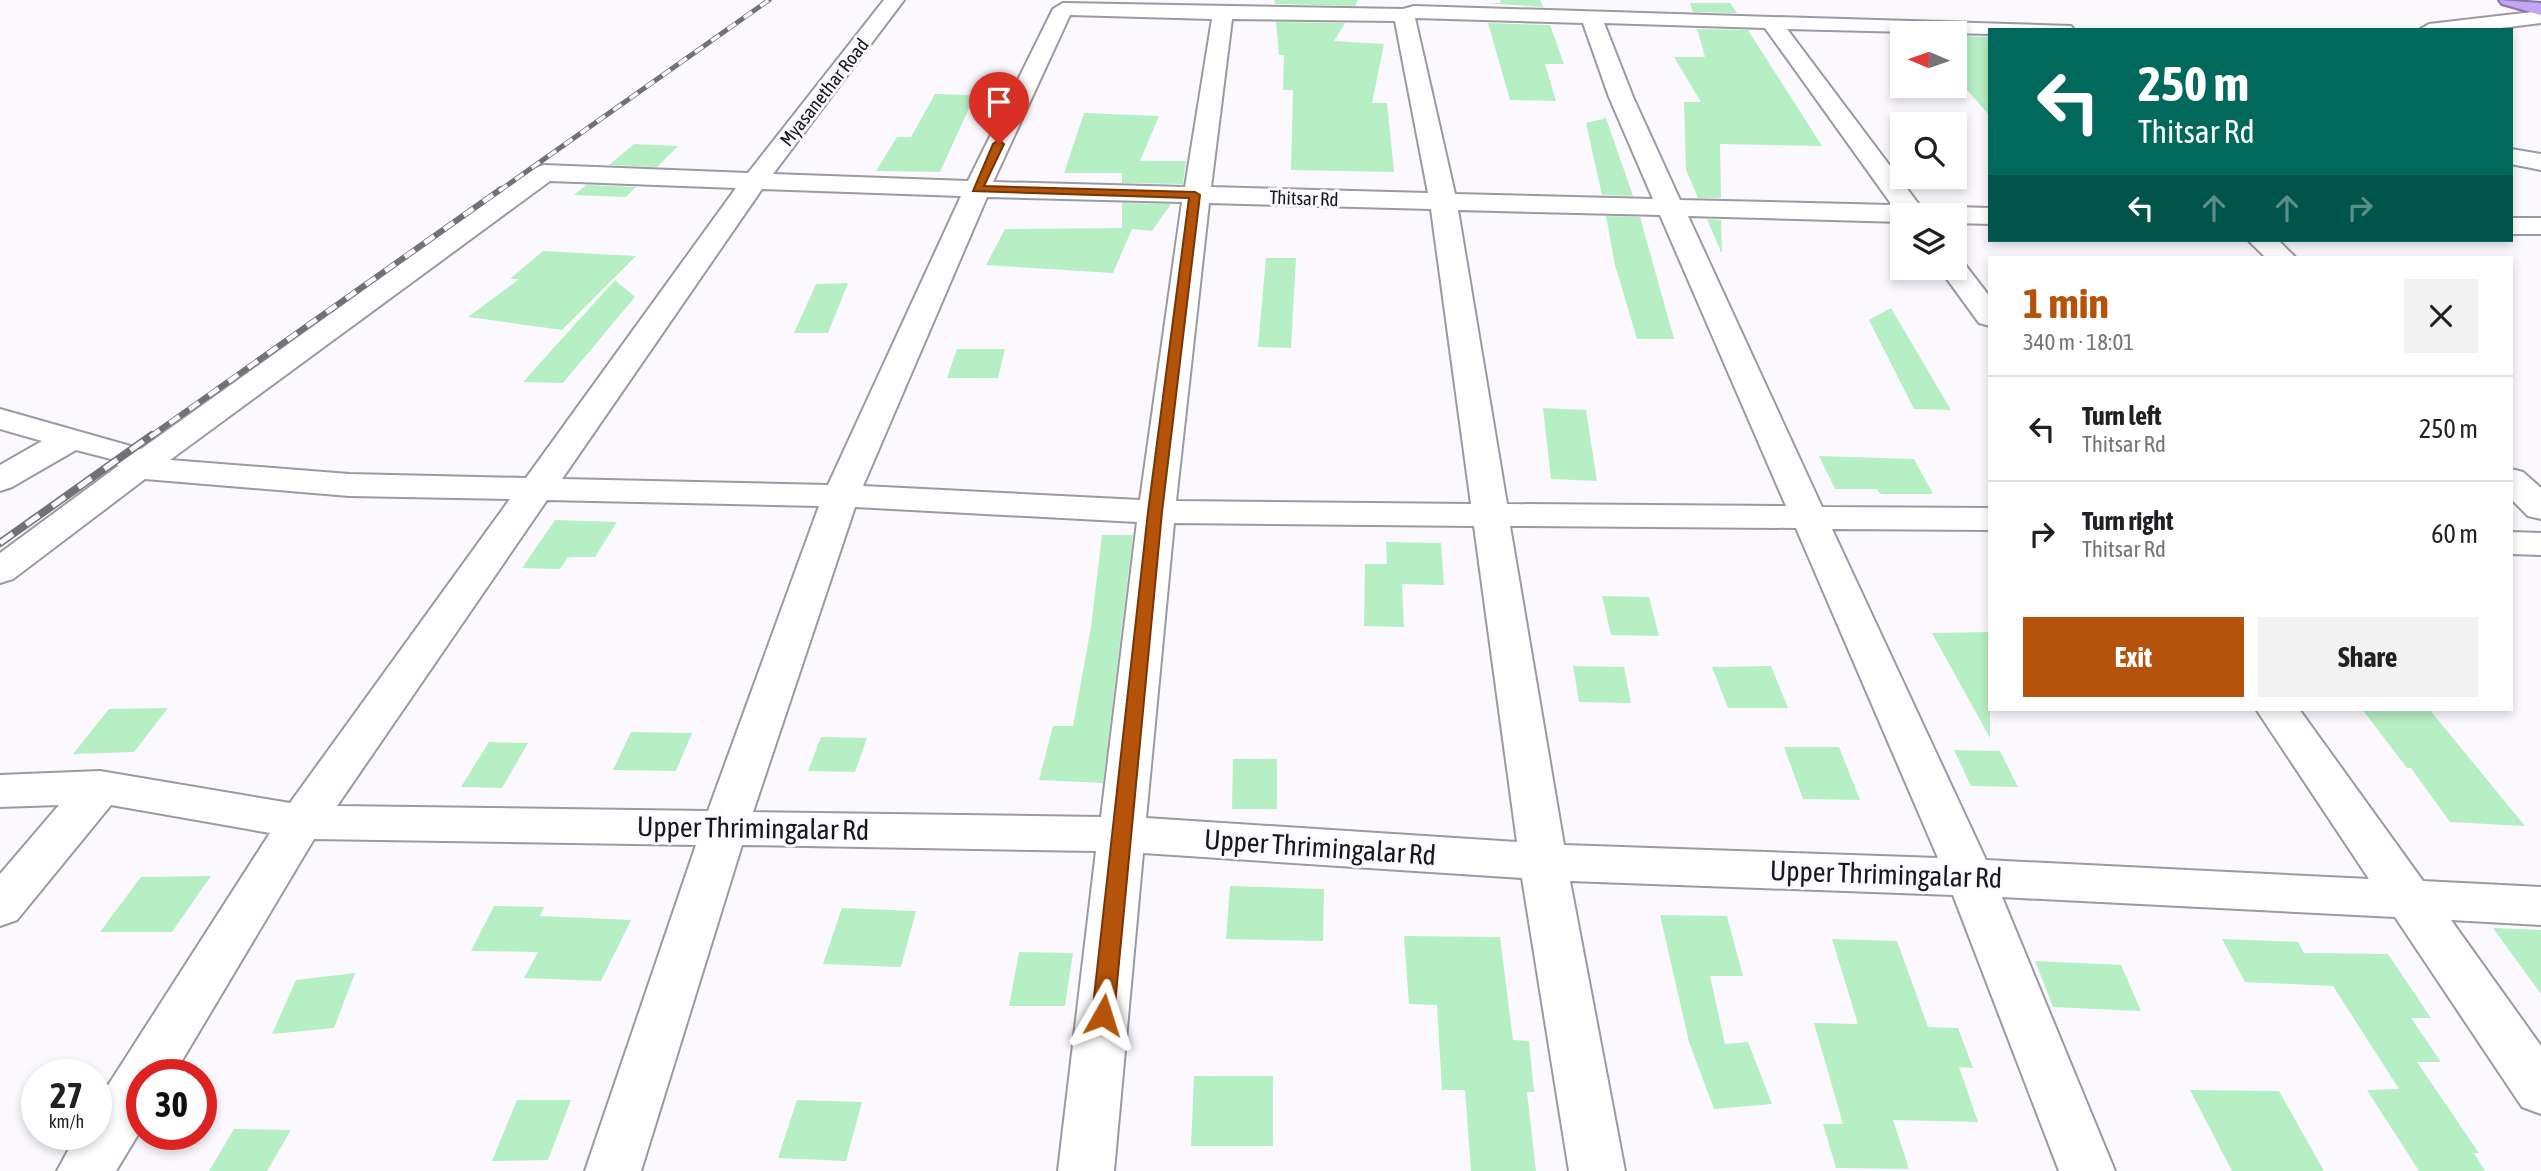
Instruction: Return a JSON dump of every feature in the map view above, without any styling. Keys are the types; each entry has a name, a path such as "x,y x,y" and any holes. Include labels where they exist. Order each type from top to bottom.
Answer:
{"highway":[{"path":"2509,0 2541,9"}],"street":[{"name":"Myasanethar Road","path":"154,1059 301,822 753,183 894,0"},
{"path":"613,1171 725,827 841,495 977,189 1063,9 1404,15 1414,12 1988,28"},
{"path":"1086,1171 1155,512 1195,195 1223,13"},
{"path":"1404,15 1443,201 1543,862 1597,1171"},
{"path":"2446,28 2541,17"},
{"path":"1592,18 1621,97 1673,207 1970,877 2087,1171"},
{"path":"1772,23 1904,203"},
{"path":"2513,156 2541,162"},
{"name":"Thitsar Rd","path":"0,571 137,468 544,173 753,183 1890,214"},
{"name":"Thitsar Rd","path":"1967,216 1988,216"},
{"path":"2264,242 2280,256"},
{"path":"1962,280 1988,314"},
{"path":"0,419 127,453 137,468 349,485 841,495 1155,512 1988,519"},
{"path":"0,480 71,439"},
{"path":"2513,481 2541,508"},
{"path":"2513,543 2541,544"},
{"path":"2278,711 2541,1090"},
{"path":"0,907 100,787"},
{"name":"Upper Thrimingalar Rd","path":"0,792 100,787 301,822 1123,834 1543,862 1970,877 2541,906"},
{"path":"85,1171 126,1105"}],"building":[{"path":"1274,0 1358,0 1355,6 1275,4"},
{"path":"1500,0 1540,0 1543,7 1483,3 1501,3"},
{"path":"1690,3 1730,3 1737,13 1693,12"},
{"path":"1276,22 1345,23 1334,41 1384,44 1372,103 1387,103 1394,172 1291,170 1293,90 1283,90 1284,55 1279,55"},
{"path":"1488,23 1550,25 1564,64 1545,64 1556,101 1510,100"},
{"path":"1697,29 1748,30 1822,146 1720,144 1721,198 1698,198 1686,170 1684,102 1701,102 1674,57 1705,57"},
{"path":"1967,36 1988,37 1988,114 1967,90"},
{"path":"935,94 975,95 940,172 876,171 897,137 911,137"},
{"path":"1084,113 1159,116 1140,161 1186,161 1183,184 1122,183 1122,173 1064,173"},
{"path":"1606,118 1633,196 1602,195 1586,123"},
{"path":"634,144 678,146 657,167 609,165"},
{"path":"586,185 636,187 626,197 574,195"},
{"path":"1122,203 1171,204 1152,231 1132,229 1113,273 986,265 1005,229 1125,228 1122,228"},
{"path":"1606,216 1640,217 1674,339 1637,339 1615,265"},
{"path":"1707,219 1721,220 1722,252 1721,252"},
{"path":"543,251 636,256 562,330 468,317 519,279 510,279"},
{"path":"1266,258 1296,258 1291,348 1258,347"},
{"path":"615,280 635,297 563,383 523,382"},
{"path":"848,283 828,333 794,333 816,284"},
{"path":"1891,308 1951,410 1914,409 1869,320"},
{"path":"957,349 1005,349 998,378 947,378"},
{"path":"1543,408 1586,410 1597,481 1551,479"},
{"path":"1819,456 1914,459 1933,494 1880,494 1877,489 1835,489"},
{"path":"555,520 617,522 595,557 568,557 560,569 522,568"},
{"path":"1102,535 1133,535 1103,783 1039,780 1053,726 1073,726 1091,627"},
{"path":"1386,542 1441,543 1444,585 1402,584 1404,627 1364,626 1365,564 1387,564"},
{"path":"1602,596 1649,597 1659,636 1611,635"},
{"path":"1988,632 1990,738 1932,633"},
{"path":"1573,666 1624,667 1631,703 1579,702"},
{"path":"1771,666 1788,708 1728,708 1712,667"},
{"path":"168,708 134,752 73,754 109,709"},
{"path":"2364,711 2431,711 2525,826 2450,822 2411,768 2407,768"},
{"path":"631,732 692,733 676,771 613,770"},
{"path":"821,737 867,738 855,772 808,771"},
{"path":"489,742 528,743 502,788 461,787"},
{"path":"1784,747 1839,747 1860,800 1803,799"},
{"path":"1954,750 2000,751 2018,787 1971,786"},
{"path":"1233,759 1277,759 1277,809 1232,809"},
{"path":"211,876 172,932 100,932 141,877"},
{"path":"1230,886 1324,889 1323,941 1226,939"},
{"path":"494,906 544,907 540,916 631,920 601,981 524,978 538,952 471,951"},
{"path":"842,908 916,911 901,967 823,964"},
{"path":"1660,915 1727,916 1743,976 1710,976 1725,1044 1748,1042 1772,1104 1714,1109 1689,1042"},
{"path":"2493,928 2541,930 2541,994"},
{"path":"1404,936 1500,937 1513,1040 1529,1041 1534,1092 1527,1092 1536,1171 1471,1171 1465,1090 1442,1090 1437,1005 1409,1004"},
{"path":"1832,939 1897,941 1928,1027 1958,1028 1973,1068 1959,1067 1978,1122 1893,1120 1909,1169 1836,1168 1823,1124 1843,1124 1814,1023 1858,1024"},
{"path":"2222,939 2298,942 2304,953 2388,954 2431,1018 2411,1018 2441,1062 2417,1062 2479,1153 2474,1153 2485,1171 2419,1171 2367,1090 2399,1089 2333,986 2245,982"},
{"path":"1019,952 1073,953 1065,1006 1009,1006"},
{"path":"2035,961 2121,965 2141,1011 2053,1007"},
{"path":"355,973 334,1028 272,1034 296,980"},
{"path":"1194,1076 1273,1076 1273,1146 1191,1146"},
{"path":"2190,1090 2279,1091 2324,1171 2232,1171"},
{"path":"517,1100 571,1100 548,1160 492,1161"},
{"path":"797,1100 862,1102 846,1161 778,1158"},
{"path":"234,1129 291,1130 267,1171 209,1171"}],"railway":[{"path":"499,191 769,0"},
{"path":"150,437 501,189"},
{"path":"0,543 152,435"}],"route":[{"path":"999,144 977,189 1195,195 1155,512 1103,1015"}]}
